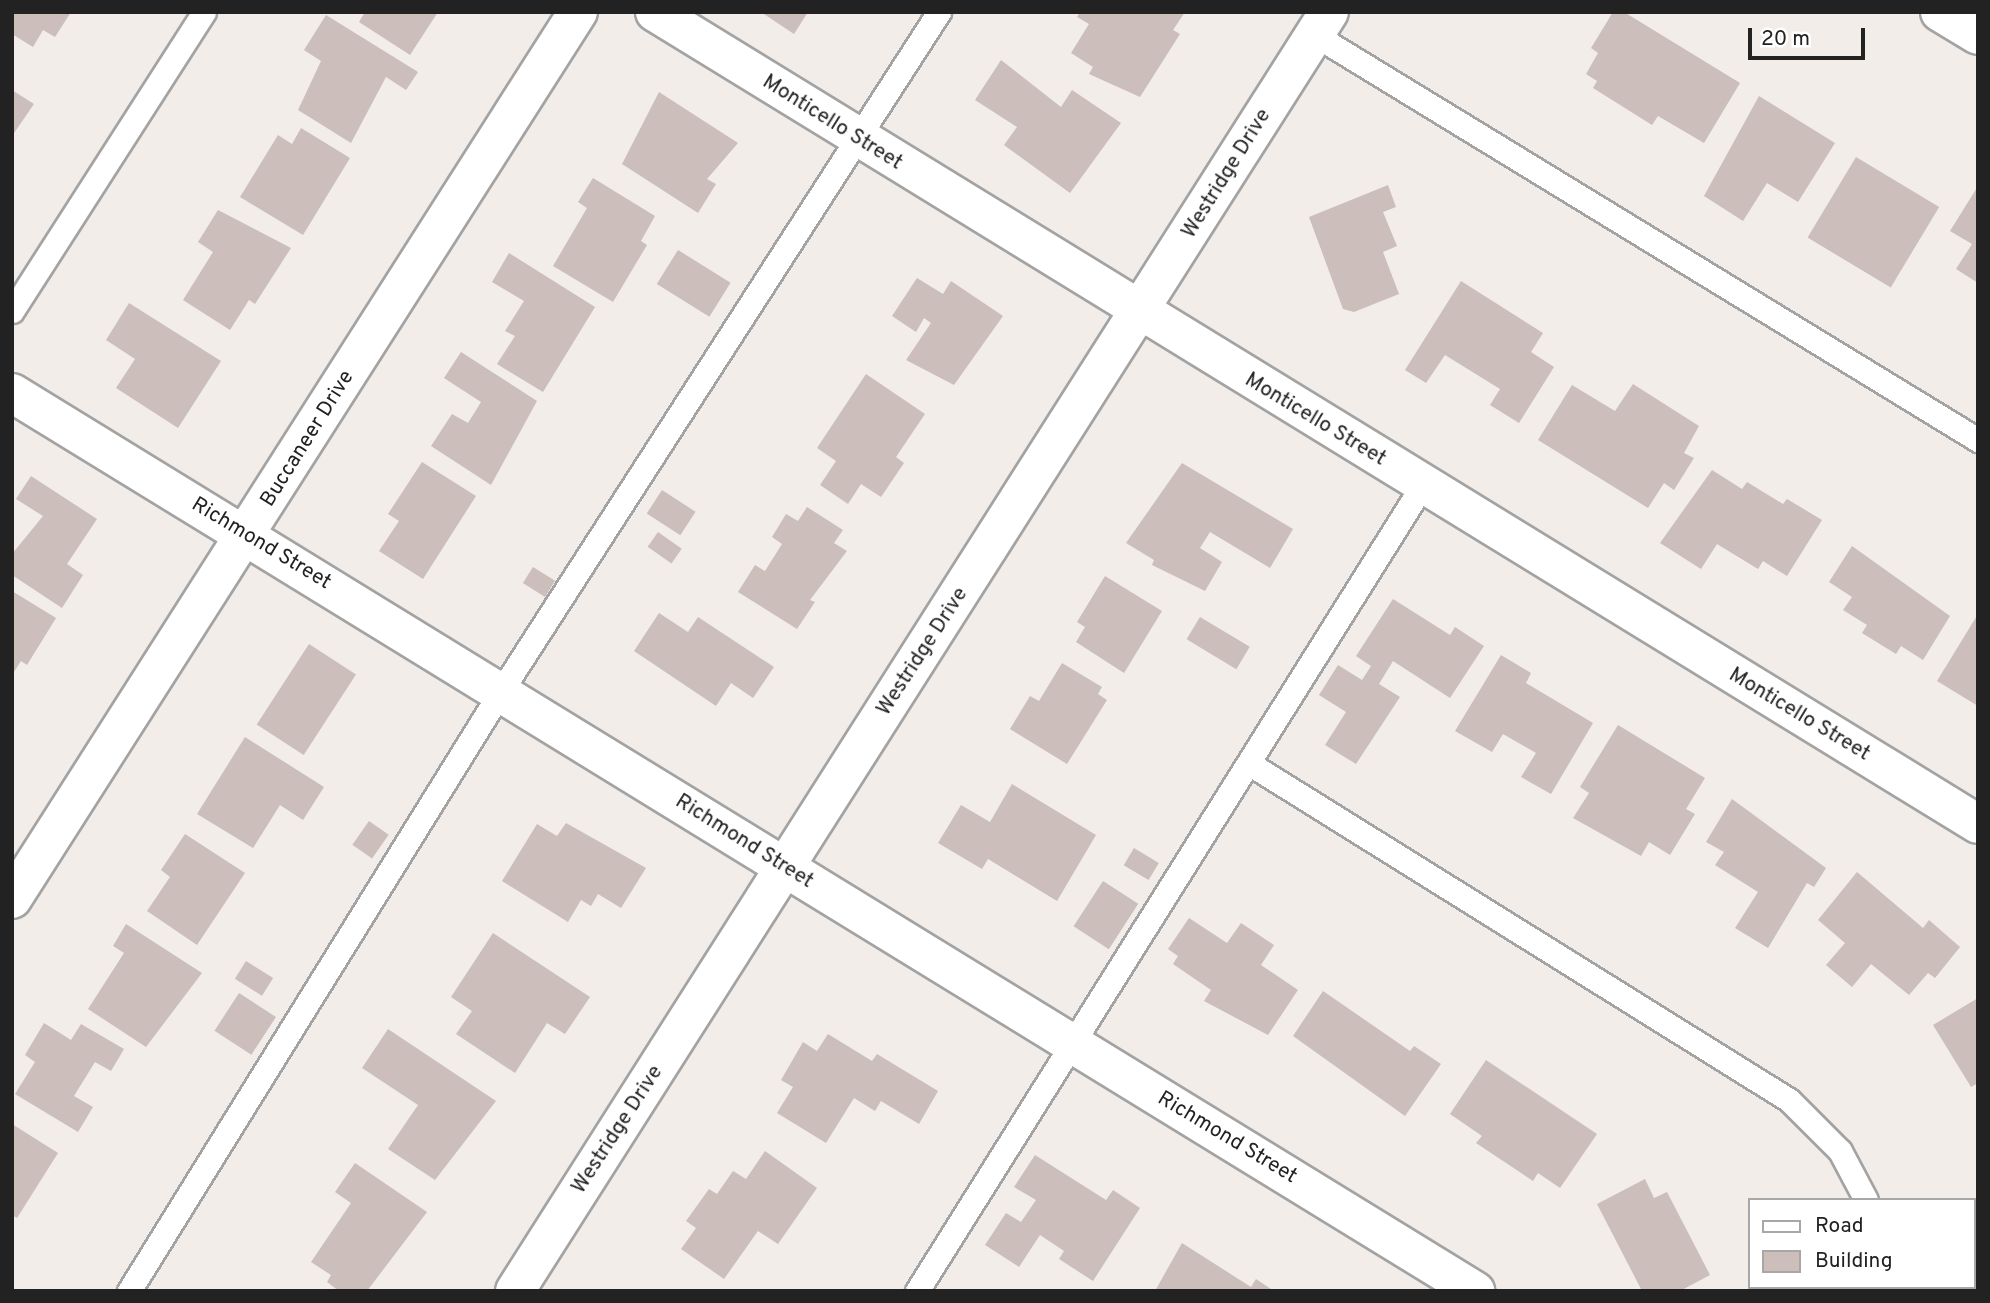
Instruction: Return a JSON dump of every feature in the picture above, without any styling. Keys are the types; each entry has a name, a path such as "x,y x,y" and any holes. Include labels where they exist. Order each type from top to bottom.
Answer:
{"street":[{"name":"Buccaneer Drive","path":"12,899 247,535 578,12"},
{"name":"Monticello Street","path":"655,12 1140,313 1978,824"},
{"path":"1940,12 1978,35"},
{"name":"Westridge Drive","path":"515,1291 1322,24"},
{"name":"Richmond Street","path":"12,393 1475,1291"}],"lane":[{"path":"12,311 204,12"},
{"path":"129,1291 501,691 939,12"},
{"path":"1322,24 1978,440"},
{"path":"917,1291 1076,1045 1422,486"},
{"path":"1250,764 1789,1100 1840,1151 1865,1198"}],"building":[{"path":"12,12 71,12 55,37 43,30 33,47 12,34"},
{"path":"365,12 438,12 410,55 359,22"},
{"path":"761,12 808,12 794,34"},
{"path":"1080,12 1185,12 1173,30 1180,34 1140,97 1089,74 1093,67 1071,53 1089,24 1077,17"},
{"path":"1613,12 1624,12 1740,83 1704,143 1658,116 1652,125 1593,88 1597,81 1586,74 1598,53 1591,48"},
{"path":"326,15 418,72 406,90 386,77 351,143 298,110 321,61 304,50"},
{"path":"1001,60 1061,107 1072,90 1121,123 1070,193 1004,145 1017,127 975,100"},
{"path":"12,90 34,104 12,136"},
{"path":"659,92 738,143 707,179 716,184 698,213 622,164"},
{"path":"1759,96 1835,143 1798,202 1767,183 1743,221 1704,196"},
{"path":"301,128 350,158 303,235 240,197 278,135 292,144"},
{"path":"1856,157 1939,207 1891,288 1808,238"},
{"path":"593,178 655,216 641,241 647,245 613,302 553,266 587,208 578,202"},
{"path":"1388,185 1396,207 1383,212 1397,246 1383,252 1399,294 1354,312 1343,309 1309,217"},
{"path":"1978,186 1978,283 1956,269 1972,244 1950,231"},
{"path":"218,210 291,248 255,304 249,300 230,330 183,300 213,252 198,242"},
{"path":"678,250 731,283 709,317 657,284"},
{"path":"509,253 595,307 543,392 497,364 515,336 505,331 524,301 492,282"},
{"path":"917,278 943,294 951,281 1003,316 954,385 906,360 931,323 924,318 916,332 892,316"},
{"path":"1461,281 1543,333 1531,352 1554,367 1519,423 1490,405 1500,389 1445,355 1426,383 1405,370"},
{"path":"129,303 221,361 178,428 116,388 135,359 106,340"},
{"path":"461,352 537,401 491,485 431,446 452,414 468,423 481,402 444,378"},
{"path":"866,374 925,414 896,457 904,463 881,497 861,484 848,504 820,485 836,461 817,448"},
{"path":"1633,384 1699,426 1684,453 1694,458 1674,490 1664,483 1648,508 1538,440 1572,385 1615,411"},
{"path":"422,462 476,496 423,579 379,551 399,521 388,514"},
{"path":"1182,463 1293,529 1270,568 1210,532 1200,548 1222,562 1205,591 1152,565 1154,560 1126,543"},
{"path":"1712,470 1742,489 1747,482 1783,504 1787,499 1822,520 1787,576 1763,561 1758,569 1717,544 1701,569 1660,543"},
{"path":"31,476 97,519 67,564 83,575 62,608 12,575 12,554 43,516 16,499"},
{"path":"662,490 696,512 680,535 647,513"},
{"path":"807,507 843,530 834,543 847,551 810,600 815,602 797,629 738,592 755,565 765,571 782,544 772,537 786,514 798,521"},
{"path":"658,532 682,549 671,563 648,547"},
{"path":"1852,546 1950,616 1923,660 1901,646 1896,654 1862,633 1867,625 1843,610 1852,597 1829,582"},
{"path":"533,567 555,581 545,597 523,583"},
{"path":"1105,576 1162,611 1124,673 1076,642 1085,627 1077,622"},
{"path":"12,591 56,618 27,665 21,661 12,675"},
{"path":"1393,599 1450,635 1455,627 1484,646 1450,698 1393,661 1379,684 1400,697 1356,764 1325,745 1346,712 1319,695 1338,665 1362,680 1371,666 1356,656"},
{"path":"659,613 688,632 698,617 774,667 753,698 731,683 716,706 634,651"},
{"path":"1978,614 1978,706 1937,681"},
{"path":"1200,617 1250,647 1236,669 1187,639"},
{"path":"309,644 356,674 304,755 257,725"},
{"path":"1501,655 1531,673 1526,683 1593,723 1551,794 1521,777 1536,753 1503,734 1492,752 1455,731"},
{"path":"1062,663 1102,687 1098,694 1107,700 1067,764 1010,729 1030,696 1039,701"},
{"path":"1618,725 1705,778 1686,809 1695,814 1670,855 1649,842 1641,856 1573,818 1589,793 1580,787"},
{"path":"245,737 324,787 303,820 280,805 253,848 197,814"},
{"path":"1012,784 1096,835 1057,901 988,859 982,869 938,843 961,805 990,822"},
{"path":"1732,799 1826,868 1814,887 1807,883 1768,948 1735,928 1758,892 1715,865 1724,852 1706,842"},
{"path":"369,821 389,835 372,859 352,845"},
{"path":"566,823 646,868 621,908 598,894 591,906 581,900 568,922 502,881 537,824 557,836"},
{"path":"185,834 245,873 197,945 147,911 170,877 161,870"},
{"path":"1134,848 1159,863 1149,880 1124,865"},
{"path":"1857,872 1923,928 1929,920 1960,947 1935,978 1928,973 1909,995 1871,964 1852,987 1826,965 1845,943 1818,920"},
{"path":"1103,881 1138,904 1109,949 1074,926"},
{"path":"1189,918 1227,943 1241,923 1274,945 1261,965 1298,990 1268,1035 1204,1001 1211,990 1173,964 1178,956 1168,949"},
{"path":"126,924 202,973 146,1047 88,1009 124,953 113,946"},
{"path":"493,933 590,997 565,1034 547,1023 515,1073 456,1034 472,1011 451,997"},
{"path":"246,961 273,978 262,996 235,979"},
{"path":"1323,991 1410,1051 1414,1046 1441,1064 1405,1116 1293,1036"},
{"path":"239,993 276,1017 251,1055 214,1031"},
{"path":"1978,998 1978,1083 1971,1087 1933,1025"},
{"path":"44,1023 71,1040 81,1024 124,1049 111,1071 95,1062 74,1096 93,1107 78,1132 15,1094 35,1062 25,1055"},
{"path":"388,1029 496,1101 435,1180 388,1149 418,1105 362,1068"},
{"path":"828,1034 872,1061 877,1054 938,1091 919,1124 881,1101 875,1111 854,1098 826,1143 777,1113 793,1087 781,1080 803,1042 817,1051"},
{"path":"1486,1060 1597,1134 1560,1188 1538,1173 1533,1181 1476,1143 1482,1136 1450,1114"},
{"path":"12,1124 58,1153 17,1218 12,1215"},
{"path":"765,1151 817,1188 778,1244 758,1231 724,1279 681,1249 696,1228 686,1221 709,1189 717,1194 733,1171 746,1179"},
{"path":"1035,1155 1106,1200 1113,1190 1140,1208 1093,1281 1059,1259 1064,1251 1040,1235 1019,1267 985,1245 1006,1213 1021,1222 1036,1200 1014,1187"},
{"path":"355,1163 427,1212 367,1291 339,1291 327,1282 331,1275 311,1262 351,1203 335,1192"},
{"path":"1645,1179 1654,1198 1667,1192 1710,1275 1680,1291 1642,1291 1597,1204"},
{"path":"1182,1243 1251,1287 1256,1279 1274,1291 1155,1291"}]}
